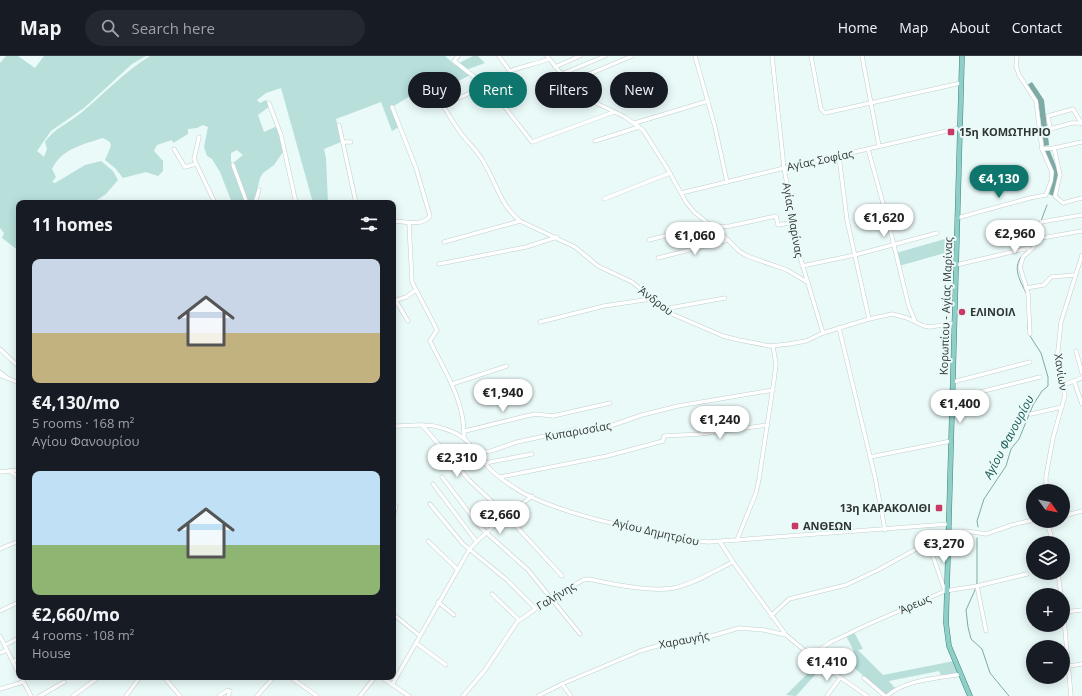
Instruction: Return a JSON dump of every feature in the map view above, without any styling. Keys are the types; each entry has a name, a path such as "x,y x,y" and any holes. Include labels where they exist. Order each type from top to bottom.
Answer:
{"main road":[{"name":"Κορωπίου - Αγίας Μαρίνας","path":"962,56 946,623 948,639 970,696"}],"street":[{"path":"458,56 454,61 469,72"},
{"path":"499,56 510,71 526,65 535,64 548,58 560,72"},
{"path":"555,67 580,56"},
{"path":"567,72 605,56"},
{"path":"594,72 632,56"},
{"path":"695,56 708,101 727,182"},
{"name":"Αγίας Μαρίνας","path":"772,56 784,168 802,266 823,333"},
{"path":"811,56 823,112 827,113 961,83"},
{"path":"862,56 879,146"},
{"path":"957,218 1046,195 1051,181 1052,172 1043,148 1036,101 1019,75 1016,66 1017,56"},
{"path":"595,141 708,101"},
{"path":"269,103 281,135 295,200"},
{"path":"602,106 637,125 643,130 694,212 747,256 787,270 808,282"},
{"path":"392,107 416,168 429,213 427,220 410,223 396,221"},
{"name":"Άνδρου","path":"445,108 457,128 484,162 506,207 520,221 575,247 598,266 632,282 651,299 672,314 723,336 773,346 806,341 823,333 869,319 892,314 930,327 954,323"},
{"path":"506,108 532,142 614,112"},
{"path":"1073,109 1082,124 1072,123 1050,130 1048,116 1073,109"},
{"path":"339,125 355,200"},
{"name":"Αγίας Σοφίας","path":"681,193 960,128"},
{"path":"199,137 194,152 194,160 214,200"},
{"path":"343,142 351,142"},
{"path":"1043,148 1052,148 1082,142"},
{"path":"1052,148 1060,175 1055,196 1064,204 1082,198"},
{"path":"174,149 185,167 196,164"},
{"path":"868,149 909,307 915,321"},
{"path":"839,157 844,206 869,319"},
{"path":"233,165 246,200"},
{"path":"604,199 670,172"},
{"path":"256,200 259,190"},
{"path":"1030,334 1026,288 1020,272 1020,262 1024,255 1032,250 1041,222 1082,215"},
{"path":"649,240 687,230 730,226 776,216 778,225 794,222"},
{"path":"444,242 520,221"},
{"path":"410,223 412,282 437,330 430,341 459,399 464,438"},
{"path":"1036,239 1082,231"},
{"path":"802,266 894,245 937,233"},
{"path":"439,264 526,247 556,237"},
{"path":"658,258 728,240"},
{"path":"956,264 1029,248"},
{"name":"Χανίων","path":"1047,484 1053,438 1065,395 1057,360 1057,348 1061,322 1082,255"},
{"path":"1026,288 1044,285 1051,278 1075,275"},
{"path":"396,300 406,297 416,290"},
{"path":"664,309 725,298"},
{"path":"540,322 597,307 651,299"},
{"path":"396,304 408,321"},
{"path":"839,328 870,456 885,530"},
{"path":"737,540 757,488 768,425 769,408 776,364 773,346"},
{"path":"0,349 16,364"},
{"path":"1076,351 1082,373"},
{"path":"953,382 1030,362"},
{"path":"452,384 507,366"},
{"path":"0,372 16,382"},
{"path":"0,375 9,378"},
{"path":"952,399 1040,377"},
{"path":"1063,384 1082,378"},
{"path":"1074,381 1082,404"},
{"name":"Κυπαρισσίας","path":"478,452 491,451 518,442 573,430 607,427 642,415 678,406 773,390"},
{"path":"464,431 536,414 553,416 610,403"},
{"path":"1031,414 1062,407"},
{"path":"422,425 469,480 507,517 562,576"},
{"name":"Αγίου Δημητρίου","path":"396,426 422,425 439,427 464,438 478,452 485,463 500,477 532,496 585,515 700,542 720,542 949,524"},
{"path":"500,477 607,456 663,441 664,436 700,434 768,425"},
{"path":"870,456 951,441"},
{"path":"485,463 532,454"},
{"path":"0,472 16,470"},
{"path":"10,471 16,476"},
{"path":"442,477 486,531 528,570 580,634"},
{"path":"433,484 476,541"},
{"path":"396,678 469,550 486,531 507,517 532,496"},
{"path":"430,504 469,550 507,580 535,608"},
{"path":"1070,514 1082,511"},
{"path":"771,616 789,600 846,585 928,542 949,533 966,531 986,534 1026,522"},
{"path":"428,541 457,569"},
{"path":"0,549 16,542"},
{"path":"720,542 732,562 786,635"},
{"path":"928,542 946,591"},
{"name":"Γαλήνης","path":"463,696 485,670 508,634 519,620 535,608 583,580 588,579 623,585 672,588 695,580 732,562"},
{"name":"Άρεως","path":"810,656 869,624 946,591 975,587 1026,574"},
{"path":"975,587 986,631"},
{"path":"492,594 519,620"},
{"path":"438,602 454,615"},
{"path":"0,611 16,603"},
{"path":"1070,611 1082,610"},
{"path":"396,616 420,636"},
{"name":"Χαραυγής","path":"538,696 562,684 640,651 670,642 695,641 739,628 764,630 786,635 810,656 864,695"},
{"path":"0,636 16,668"},
{"path":"5,645 16,640"},
{"path":"416,643 446,665"},
{"path":"0,653 7,650"},
{"path":"1070,666 1082,664"},
{"path":"864,678 886,696 904,685 961,674"},
{"path":"827,696 840,678"},
{"path":"0,689 21,680"},
{"path":"23,680 31,696"},
{"path":"73,696 95,680"},
{"path":"126,696 138,680"},
{"path":"167,680 180,696"},
{"path":"257,696 271,680"},
{"path":"294,680 317,696"},
{"path":"360,696 373,680"},
{"path":"385,680 409,696"},
{"path":"392,685 395,680"},
{"path":"40,696 64,682"},
{"path":"562,684 571,696"},
{"path":"1070,684 1070,696"},
{"path":"219,696 228,690 230,691 228,696"}],"shaded area":[{"path":"6,56 18,56 35,68 44,56 146,56 132,64 84,108 51,131 37,151 44,157 47,149 45,142 52,133 81,113 123,76 150,56 445,56 455,65 473,56 478,56 485,63 466,70 469,73 469,76 461,79 461,72 408,72 408,97 392,107 399,127 392,131 381,102 336,119 341,142 324,149 326,158 328,200 312,200 281,88 266,93 257,100 260,103 266,100 270,106 258,115 264,132 277,126 283,152 274,165 263,173 260,178 255,200 246,200 233,163 243,155 237,150 231,153 231,161 245,200 231,200 220,172 212,159 207,156 204,147 208,127 203,125 197,128 188,129 188,134 173,143 172,140 157,145 154,151 163,161 163,171 158,176 146,172 123,178 115,168 105,160 111,146 110,142 103,138 74,148 56,162 52,169 56,177 52,182 55,183 85,165 101,161 113,171 118,180 106,194 97,200 16,200 16,248 2,238 4,233 0,228 0,63"},
{"path":"1032,82 1044,100 1049,145 1044,146 1038,102 1027,85"},
{"path":"1045,151 1050,151 1059,174 1053,196 1049,194 1053,180"},
{"path":"952,237 952,251 899,266 896,253"},
{"path":"854,632 863,649 858,650 883,675 954,661 958,673 942,677 939,671 889,681 895,688 886,696 840,655 854,651 846,636"},
{"path":"817,664 822,667 796,696 786,695"}],"waterway":[{"name":"Αγίου Φανουρίου","path":"1041,221 1047,205"},
{"name":"Αγίου Φανουρίου","path":"1021,257 1018,262 1017,271 1026,293"},
{"name":"Αγίου Φανουρίου","path":"1028,320 1028,329"},
{"name":"Αγίου Φανουρίου","path":"978,527 977,521 984,499 1006,466 1011,449 1019,439 1033,405 1042,391 1048,386 1048,377 1041,353 1030,336"},
{"name":"Αγίου Φανουρίου","path":"977,538 977,582 966,610 968,627 971,639 982,649 990,673 1009,696"}],"place":[{"name":"15η ΚΟΜΩΤΗΡΙΟ","path":"951,132"},
{"name":"ΕΛΙΝΟΙΛ","path":"962,312"},
{"name":"13η ΚΑΡΑΚΟΛΙΘΙ","path":"939,508"},
{"name":"ΑΝΘΕΩΝ","path":"795,526"}]}
